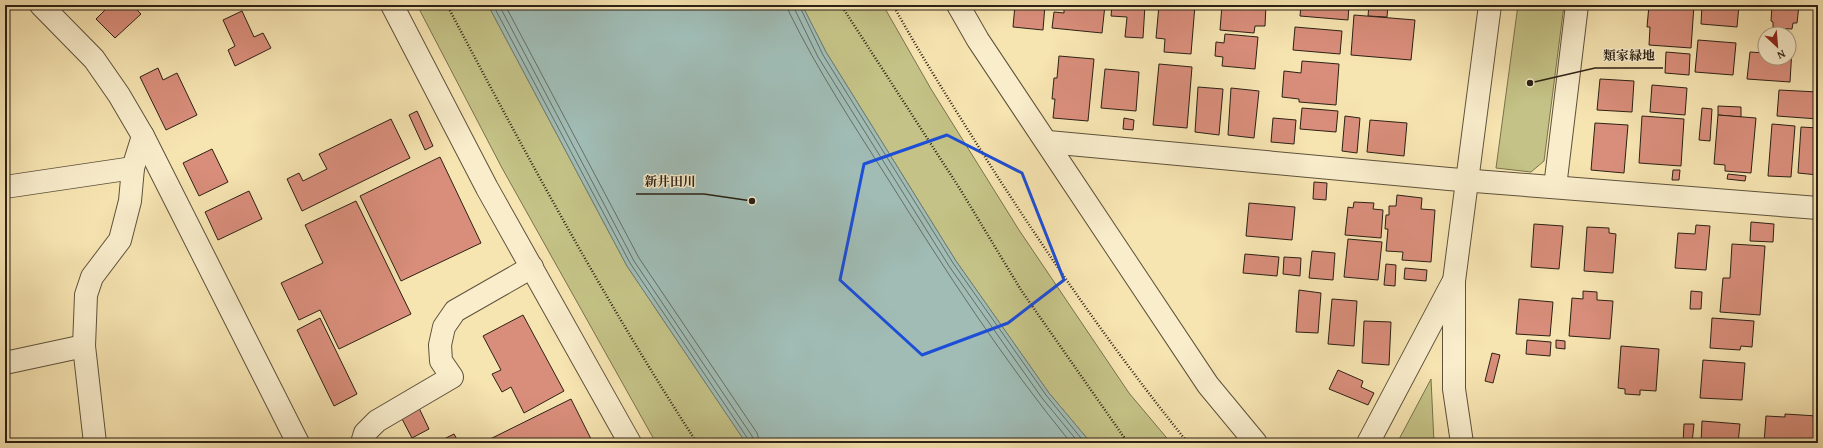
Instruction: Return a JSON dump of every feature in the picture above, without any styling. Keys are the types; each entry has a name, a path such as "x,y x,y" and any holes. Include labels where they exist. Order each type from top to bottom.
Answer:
{"street":[{"path":"41,5 94,59 119,95 143,136 298,443"},
{"path":"392,5 487,188 630,443"},
{"path":"958,5 978,40 1048,142 1208,385 1256,443"},
{"path":"1462,443 1454,389 1454,281 1490,5"},
{"path":"1555,187 1577,5"},
{"path":"95,443 84,346 86,295 92,277 120,240 130,201 133,168 143,136"},
{"path":"1048,142 1468,180 1818,208"},
{"path":"5,188 133,168"},
{"path":"362,443 365,433 377,421 452,377 441,361 440,345 444,326 455,311 532,267"},
{"path":"1368,443 1454,281"},
{"path":"5,363 84,346"}],"path":[{"path":"447,5 600,284 662,388 697,443"},
{"path":"841,5 960,189 1021,290 1128,443"},
{"path":"893,5 960,117 1022,215 1129,369 1188,443"}],"highlighted area":[{"path":"947,135 1022,173 1064,280 1008,323 922,355 840,280 864,164"}],"shaded area":[{"path":"417,5 488,5 627,266 746,443 656,443 502,168"},
{"path":"802,5 883,5 931,89 1019,230 1129,393 1171,443 1091,443 1049,393 956,261 826,52"},
{"path":"1518,5 1564,5 1544,161 1531,172 1496,168"},
{"path":"1431,379 1434,443 1397,443"}],"water":[{"path":"488,5 802,5 826,52 956,261 1049,393 1091,443 746,443 627,266"}],"building":[{"path":"110,5 132,5 141,14 115,38 96,19"},
{"path":"1015,5 1045,5 1043,30 1013,27"},
{"path":"1064,5 1105,5 1102,33 1052,28 1054,12 1064,13"},
{"path":"1112,5 1145,5 1143,38 1125,37 1127,17 1111,16"},
{"path":"1159,5 1195,5 1191,54 1164,52 1165,39 1156,38"},
{"path":"1222,5 1266,5 1265,26 1255,26 1254,33 1220,30"},
{"path":"1301,5 1349,5 1348,20 1300,16"},
{"path":"1369,5 1388,5 1387,17 1368,16"},
{"path":"1649,5 1694,5 1691,48 1649,45 1650,27 1647,27"},
{"path":"1702,5 1739,5 1737,27 1701,24"},
{"path":"1772,5 1799,5 1797,23 1793,23 1792,26 1773,26 1773,22 1771,21"},
{"path":"242,11 254,37 263,33 271,48 235,66 228,50 235,46 223,20"},
{"path":"1354,15 1415,20 1411,60 1351,55"},
{"path":"1295,27 1342,31 1340,54 1293,50"},
{"path":"1225,34 1258,37 1255,69 1222,66 1223,57 1215,56 1216,42 1224,43"},
{"path":"1698,40 1736,43 1733,75 1695,72"},
{"path":"1666,52 1690,54 1689,75 1665,73"},
{"path":"1750,52 1757,52 1757,66 1791,66 1790,82 1747,79"},
{"path":"1059,56 1094,59 1088,121 1053,118 1055,99 1052,99 1054,78 1057,78"},
{"path":"1302,61 1339,64 1336,105 1299,102 1299,99 1282,97 1284,71 1301,73"},
{"path":"1159,64 1192,67 1187,128 1153,125"},
{"path":"158,68 163,80 177,73 197,115 166,130 140,77"},
{"path":"1105,69 1139,72 1136,111 1101,108"},
{"path":"1600,79 1634,81 1632,112 1597,110"},
{"path":"1652,85 1687,88 1685,115 1650,112"},
{"path":"1198,87 1223,89 1219,135 1195,132"},
{"path":"1231,88 1259,91 1254,138 1228,135"},
{"path":"1779,90 1818,92 1818,119 1777,116"},
{"path":"1718,106 1741,107 1741,117 1718,115"},
{"path":"1302,108 1338,111 1336,132 1300,129"},
{"path":"1702,108 1712,109 1710,141 1699,140"},
{"path":"417,111 433,146 425,150 409,115"},
{"path":"1718,115 1756,118 1751,173 1725,171 1725,165 1714,164"},
{"path":"1345,116 1360,118 1357,153 1342,151"},
{"path":"1642,116 1684,119 1681,166 1639,163"},
{"path":"1124,118 1134,120 1133,130 1123,129"},
{"path":"1273,118 1296,120 1294,144 1271,142"},
{"path":"391,119 410,158 302,211 287,179 299,173 303,181 327,169 319,154"},
{"path":"1370,120 1407,123 1404,156 1367,152"},
{"path":"1595,123 1628,125 1624,173 1591,170"},
{"path":"1772,124 1795,126 1791,177 1768,176"},
{"path":"1801,127 1818,128 1818,175 1798,173"},
{"path":"212,149 228,182 199,196 183,163"},
{"path":"440,157 481,243 401,281 360,196"},
{"path":"1673,170 1680,170 1679,180 1672,180"},
{"path":"1728,174 1746,176 1745,181 1727,179"},
{"path":"1314,182 1327,183 1326,200 1313,199"},
{"path":"249,191 262,219 218,240 205,212"},
{"path":"1397,195 1422,198 1421,209 1435,210 1431,262 1402,260 1403,252 1386,251 1388,229 1385,229 1386,215 1389,215 1389,206 1396,206"},
{"path":"356,201 411,314 339,349 320,310 299,320 281,283 323,263 305,225"},
{"path":"1354,202 1374,203 1373,209 1383,210 1381,238 1345,235 1348,207 1353,208"},
{"path":"1249,203 1295,207 1292,240 1246,236"},
{"path":"1751,222 1774,224 1773,242 1750,241"},
{"path":"1534,224 1563,226 1559,269 1531,267"},
{"path":"1696,225 1710,226 1706,270 1675,268 1678,233 1695,234"},
{"path":"1587,227 1609,228 1609,233 1616,234 1613,273 1584,271"},
{"path":"1348,239 1382,242 1378,280 1344,277"},
{"path":"1732,244 1765,246 1760,315 1720,312 1723,278 1730,278"},
{"path":"1312,251 1335,253 1333,280 1309,278"},
{"path":"1245,254 1279,257 1277,276 1243,273"},
{"path":"1284,257 1301,258 1300,276 1283,274"},
{"path":"1386,264 1396,265 1395,286 1384,285"},
{"path":"1405,268 1427,270 1426,281 1404,279"},
{"path":"1299,290 1321,293 1318,333 1296,332"},
{"path":"1583,291 1597,292 1597,300 1613,301 1610,339 1569,336 1572,298 1583,299"},
{"path":"1691,291 1702,292 1701,309 1690,309"},
{"path":"1332,299 1357,301 1354,346 1328,344"},
{"path":"1519,299 1553,302 1550,336 1516,334"},
{"path":"523,315 564,391 524,413 511,387 502,392 492,374 501,370 483,336"},
{"path":"320,318 357,394 334,406 297,330"},
{"path":"1712,318 1754,321 1752,347 1741,346 1740,350 1710,348"},
{"path":"1364,321 1391,322 1389,365 1362,363"},
{"path":"1527,340 1551,342 1550,356 1526,354"},
{"path":"1556,340 1565,341 1565,349 1556,348"},
{"path":"1621,346 1659,349 1656,391 1640,390 1640,395 1625,394 1625,389 1618,388"},
{"path":"1492,353 1500,355 1493,383 1485,381"},
{"path":"1703,360 1745,363 1742,400 1700,398"},
{"path":"1338,370 1363,381 1361,387 1374,393 1368,405 1329,389"},
{"path":"571,399 593,443 482,443"},
{"path":"419,408 429,429 412,438 401,417"},
{"path":"1785,414 1817,416 1815,443 1764,443 1766,416 1785,417"},
{"path":"1702,421 1740,424 1738,443 1701,443"},
{"path":"1684,424 1694,424 1692,443 1683,443"},
{"path":"454,434 459,443 436,443"}],"place":[{"name":"類家緑地","path":"1530,83"},
{"name":"新井田川","path":"752,201"}]}
